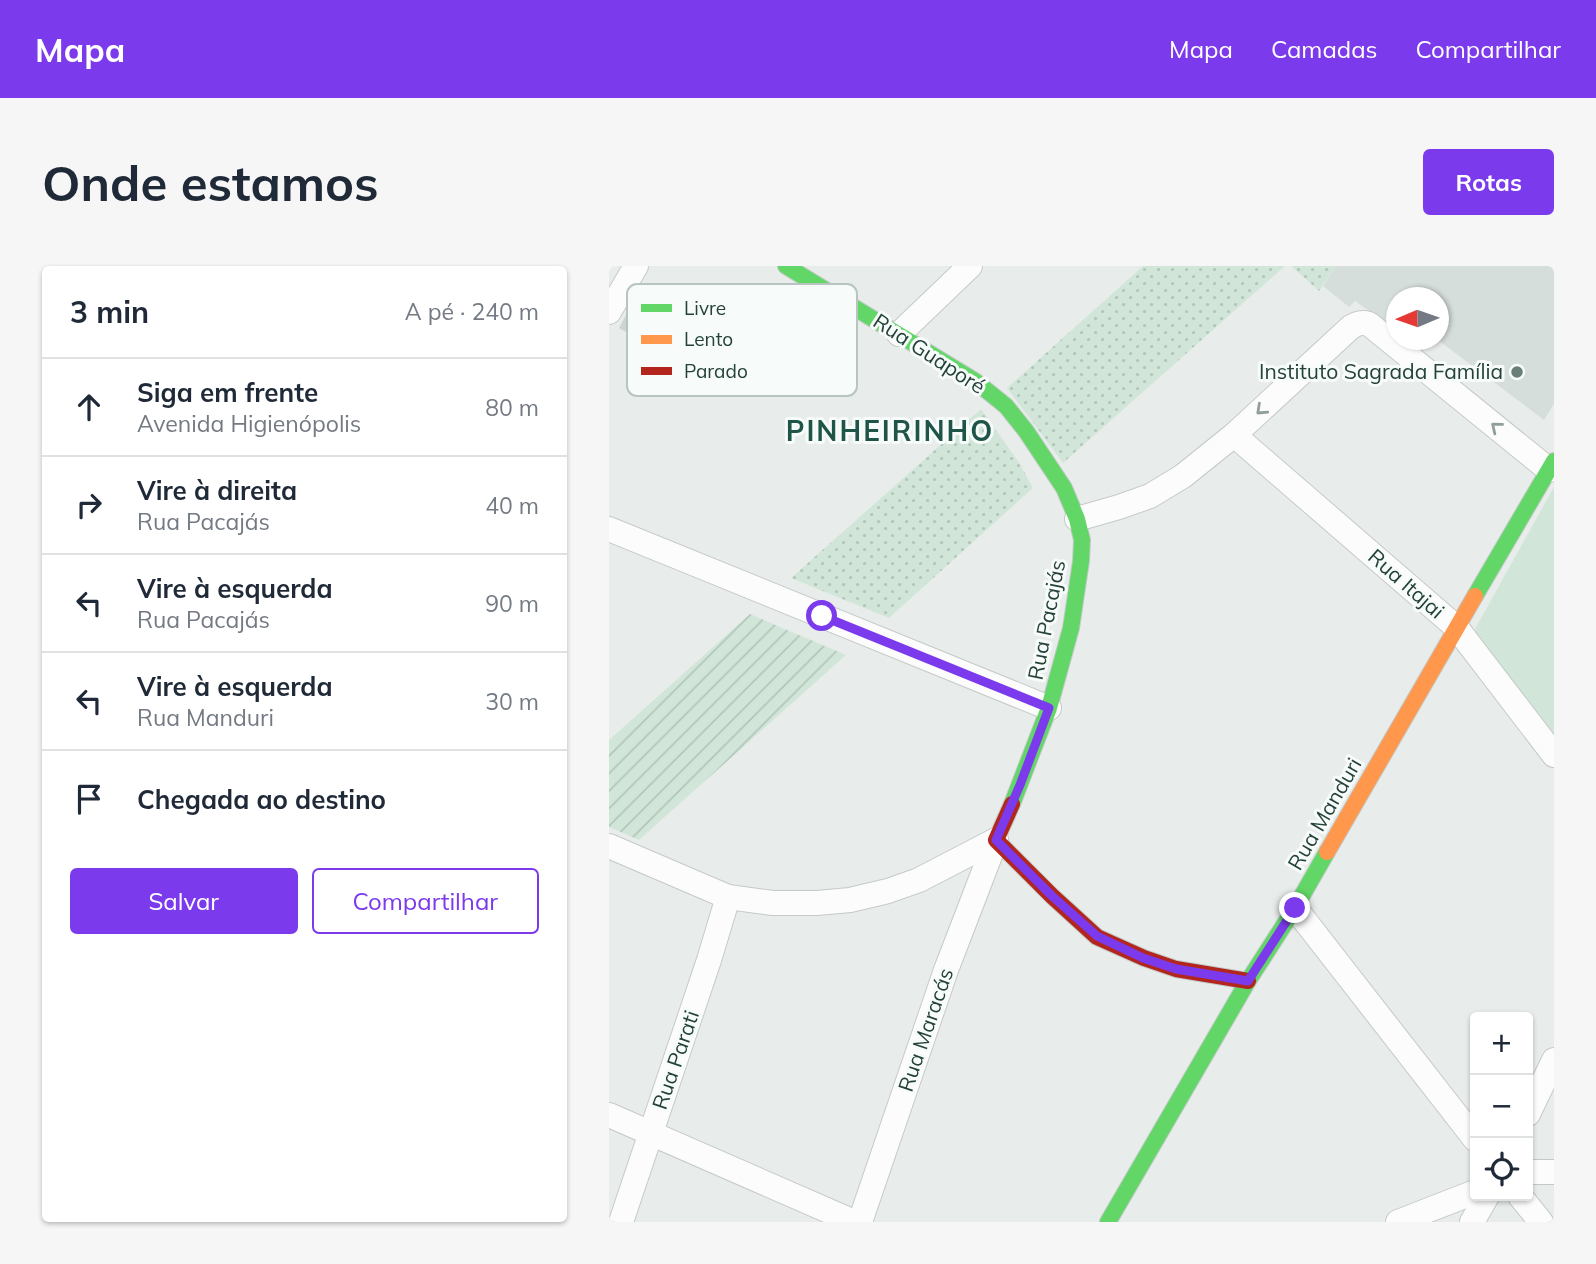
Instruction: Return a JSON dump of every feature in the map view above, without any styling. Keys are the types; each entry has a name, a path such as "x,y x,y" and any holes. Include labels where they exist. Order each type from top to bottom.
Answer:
{"street":[{"path":"609,312 636,266"},
{"name":"Rua Guaporé","path":"786,266 816,284"},
{"path":"899,334 970,266"},
{"name":"Rua Guaporé","path":"857,309 975,381 1006,406 1064,488 1077,519"},
{"path":"1077,519 1150,496 1183,476 1234,435 1352,327 1364,322 1551,465"},
{"name":"Rua Itajai","path":"1234,435 1456,627 1554,755"},
{"name":"Rua Manduri","path":"1108,1222 1248,981 1295,908 1551,465"},
{"name":"Rua Pacajás","path":"996,840 1049,708 1071,628 1081,562 1077,519"},
{"path":"609,529 1049,708"},
{"path":"609,846 728,897 773,903 817,903 850,900 888,891 919,880 996,840 1097,936 1143,958 1176,969 1248,981"},
{"name":"Rua Maracás","path":"860,1222 946,970 996,840"},
{"name":"Rua Parati","path":"621,1222 728,897"},
{"path":"1295,908 1474,1138"},
{"path":"1533,1104 1554,1060"},
{"path":"609,1115 854,1222"},
{"path":"1533,1172 1554,1172"},
{"path":"1398,1222 1470,1194"},
{"path":"1472,1222 1484,1201"},
{"path":"1524,1201 1541,1222"}],"shaded area":[{"name":"Instituto Sagrada Família","path":"1336,266 1554,266 1554,404 1544,420 1449,348 1449,287 1386,287 1386,323 1355,301 1349,307 1323,286"}],"green space":[{"path":"1143,266 1285,266 1063,463 1007,388"},
{"path":"1291,266 1336,266 1319,291"},
{"path":"981,409 1018,461 1033,488 889,618 791,578"},
{"path":"1554,487 1554,739 1475,629"},
{"path":"750,614 846,655 639,840 609,827 609,740"}],"building":[{"path":"627,314 627,333 619,328"}],"traffic: fast":[{"path":"786,266 816,284"},
{"path":"857,309 975,381 1006,406 1064,488 1077,519 1082,540 1081,561 1071,628 1049,708 1012,804"},
{"path":"1475,596 1554,461"},
{"path":"1108,1222 1248,981 1327,852"}],"traffic: slow":[{"path":"1327,852 1475,596"}],"traffic: jam":[{"path":"1012,804 996,840 1097,937 1176,969 1248,981"}],"place":[{"name":"Instituto Sagrada Família","path":"1517,372"}],"district":[{"name":"PINHEIRINHO","path":"890,431"}],"route":[{"path":"822,616 1049,708 996,840 1097,936 1143,958 1176,969 1248,981 1295,908"}]}
